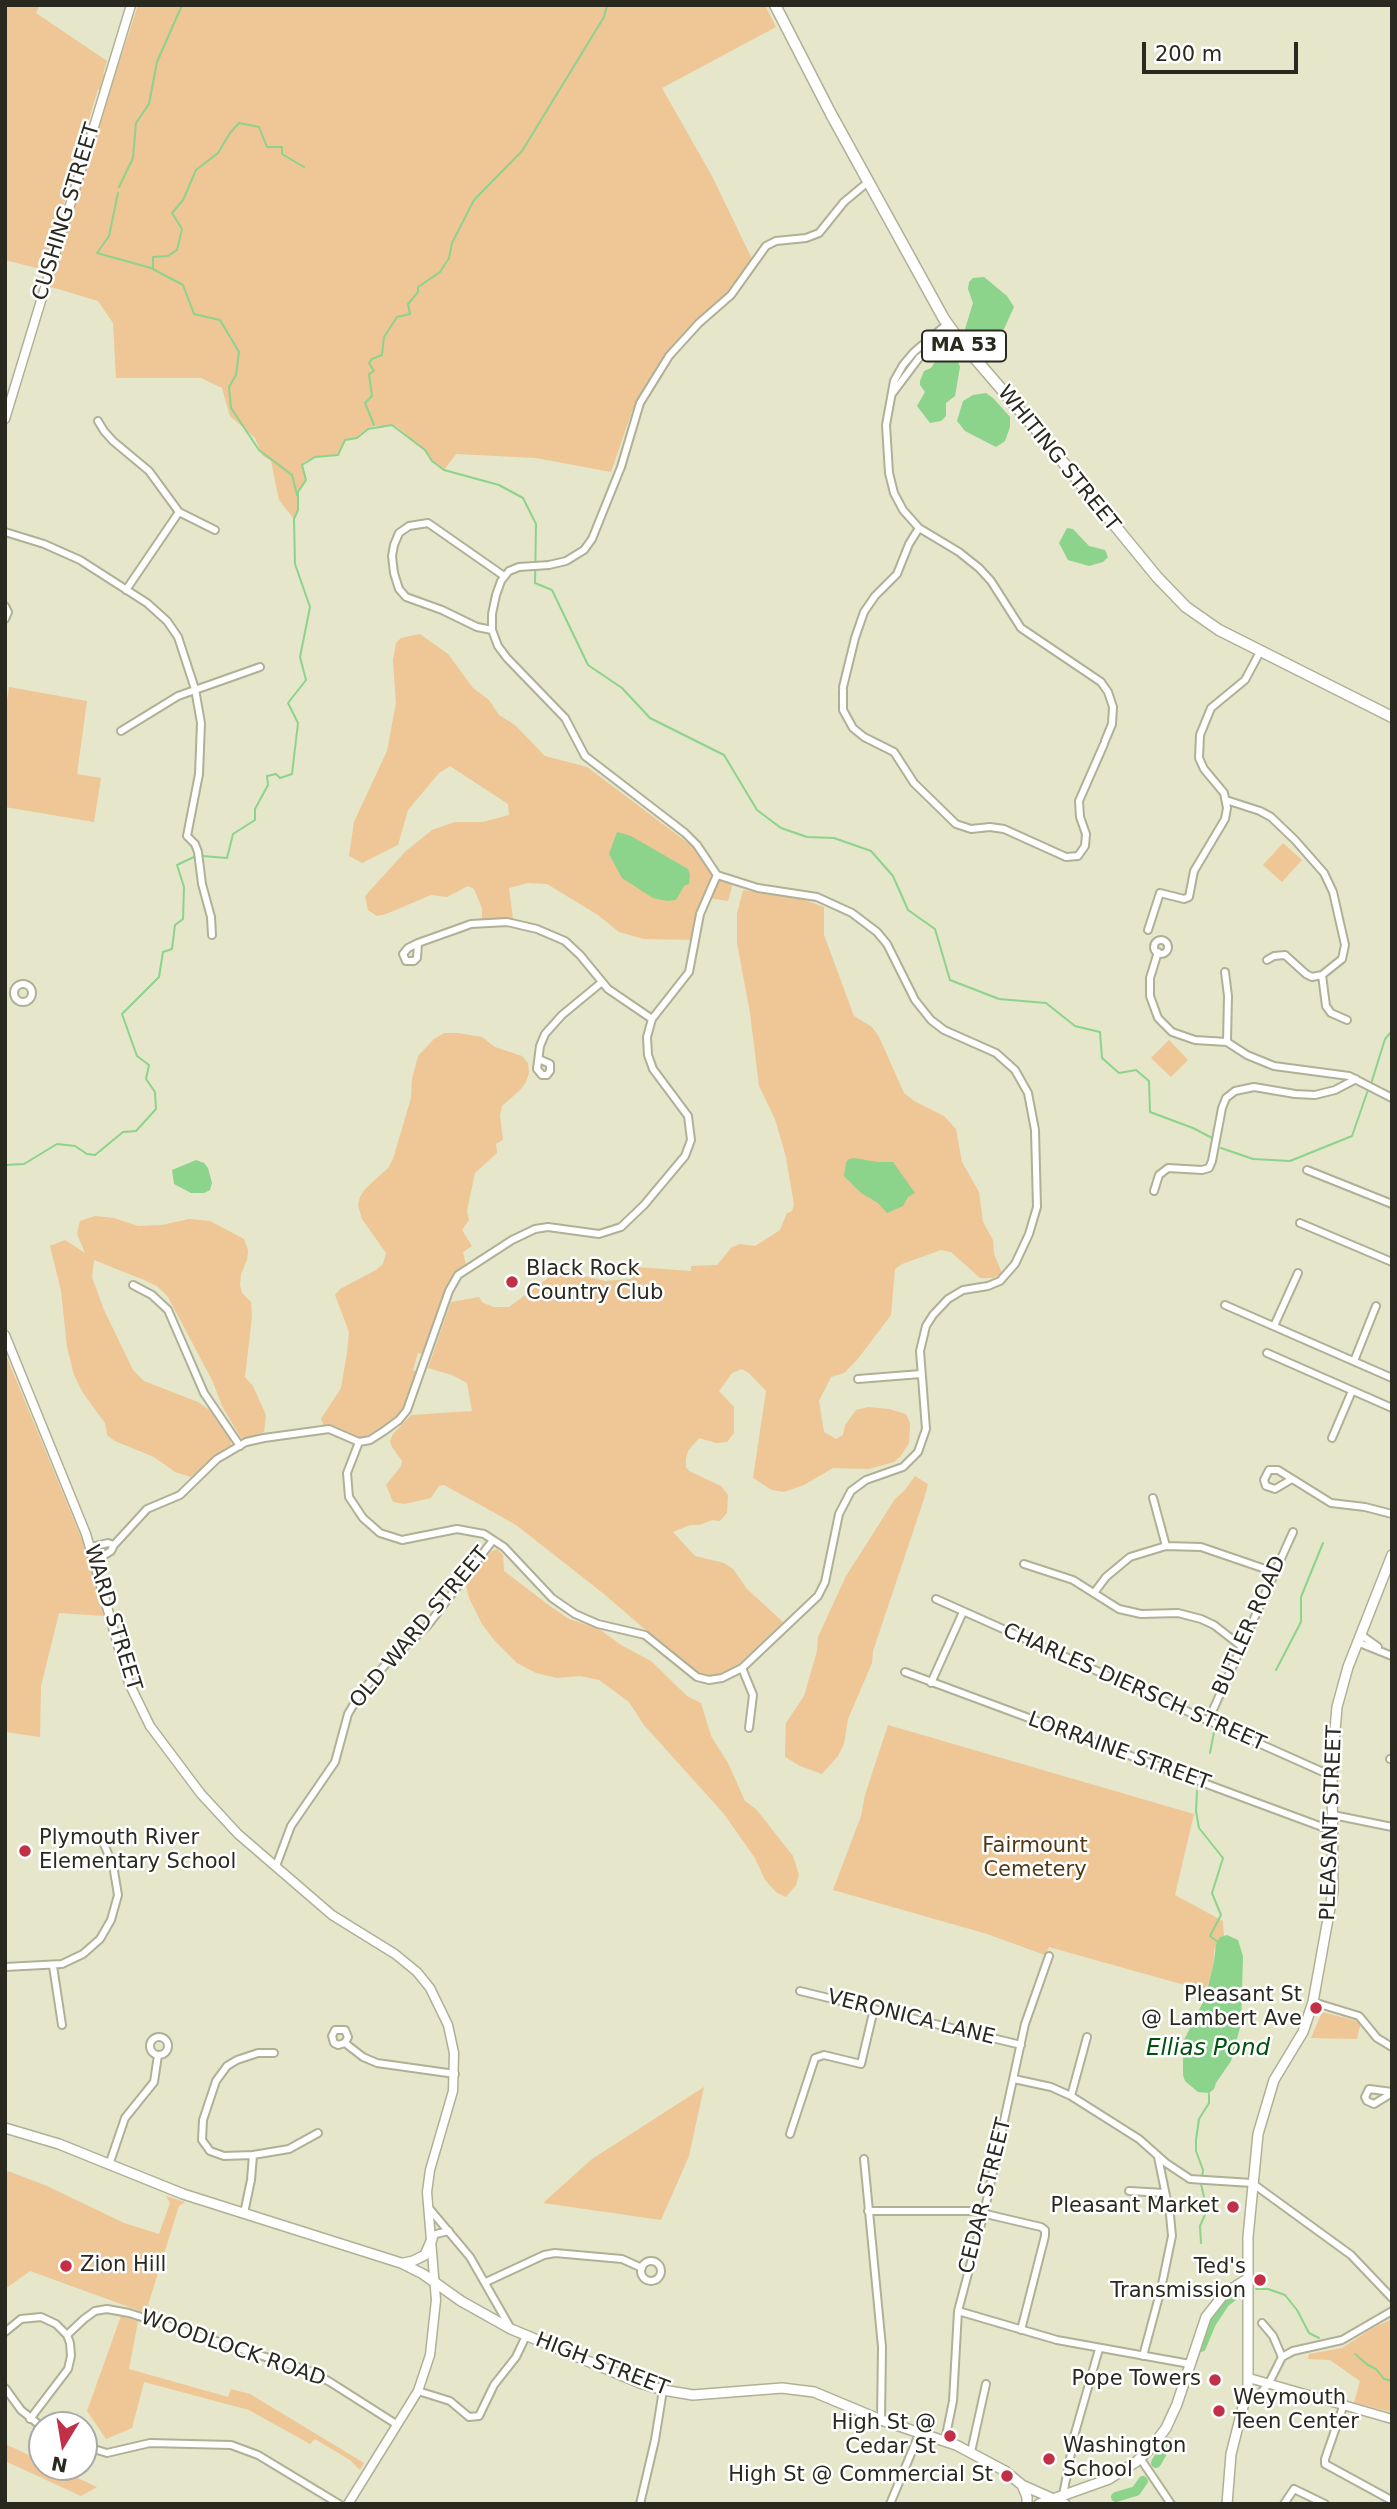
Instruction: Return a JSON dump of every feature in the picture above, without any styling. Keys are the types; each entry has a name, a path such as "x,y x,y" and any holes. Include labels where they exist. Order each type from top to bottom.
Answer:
{"main road":[{"name":"WHITING STREET","path":"775,5 868,182 950,328 1157,578 1186,607 1226,634 1260,652"},
{"name":"MA 53","path":"1260,652 1392,717"},
{"name":"PLEASANT STREET","path":"1227,2504 1231,2454 1246,2400 1249,2378 1247,2279 1252,2183 1258,2134 1278,2073 1304,2032 1313,2002 1332,1905 1332,1776 1337,1707 1359,1638 1392,1555"},
{"name":"HIGH STREET","path":"5,2128 59,2144 183,2193 401,2263 511,2329 615,2374 663,2390 701,2395 769,2389 803,2390 828,2397 881,2420 945,2440 1005,2471 1022,2485 1051,2499 1064,2499"},
{"path":"401,2263 422,2257 432,2239"},
{"path":"1064,2499 1143,2461 1166,2428 1177,2404 1203,2323 1230,2288 1247,2279"},
{"path":"1022,2485 1027,2504"},
{"path":"1039,2504 1051,2499"}],"street":[{"name":"CUSHING STREET","path":"5,418 131,5"},
{"path":"359,1442 347,1473 347,1489 353,1505 373,1528 388,1537 402,1540 457,1529 473,1531 493,1539 510,1552 552,1598 575,1614 598,1624 645,1634 696,1676 716,1680 742,1668 818,1596 825,1582 839,1514 851,1491 866,1480 903,1466 918,1452 926,1429 921,1374 922,1339 926,1326 940,1307 963,1290 1000,1281 1015,1264 1030,1234 1038,1188 1035,1130 1028,1093 1014,1070 996,1052 944,1030 931,1020 915,1000 887,943 852,913 817,897 758,888 717,876 697,845 685,833 585,756 565,718 507,658 498,646 492,630 494,606 503,576 514,569 566,561 584,550 592,540 621,467 640,403 661,366 675,348 731,295 766,246 776,241 806,238 819,233 844,202 868,182"},
{"path":"919,528 909,544 897,574 863,612 843,689 843,710 853,728 864,737 894,752 914,783 956,824 971,829 1004,829 1066,857 1078,856 1086,846 1079,801 1112,724 1113,707 1108,692 1101,681 1021,628 991,581 979,568 959,552 919,528 900,506 890,479 886,425 894,382 903,365 925,342 950,328"},
{"path":"99,421 113,441 157,481 179,512 215,530"},
{"path":"126,590 179,512"},
{"path":"492,630 470,624 402,594 396,583 392,564 394,545 403,529 428,523 503,576"},
{"path":"5,532 60,550 126,590 147,603 167,621 178,637 195,689 201,723 202,747 195,802 187,836 195,844 199,856 212,935"},
{"path":"5,606 8,612 5,619"},
{"path":"1148,930 1160,893 1184,899 1190,895 1194,871 1225,819 1226,800 1221,787 1200,762 1200,735 1211,708 1245,680 1260,652"},
{"path":"121,731 178,696 260,667"},
{"path":"1226,800 1271,817 1324,873 1333,892 1345,945 1342,959 1322,975 1312,977 1285,955 1267,960"},
{"path":"95,1561 111,1551 148,1508 180,1495 217,1459 255,1439 329,1429 359,1442 370,1440 384,1431 407,1410 449,1291 458,1275 535,1228 548,1227 599,1234 621,1227 644,1205 685,1156 691,1140 690,1121 686,1110 650,1061 647,1043 652,1019 689,972 700,914 717,876"},
{"path":"418,943 471,924 513,923 546,932 565,942 580,955 602,982 629,1005 652,1019"},
{"path":"1158,953 1151,972 1149,990 1154,1009 1162,1022 1183,1038 1227,1042 1247,1055 1274,1066 1356,1079 1392,1098"},
{"path":"1225,972 1228,996 1227,1042"},
{"path":"1322,975 1326,1006 1331,1013 1347,1020"},
{"path":"539,1059 540,1045 550,1028 602,982"},
{"path":"1154,1191 1159,1175 1168,1168 1209,1168 1222,1108 1226,1098 1234,1091 1254,1087 1315,1095 1335,1090 1356,1079"},
{"path":"1307,1170 1392,1204"},
{"path":"1300,1223 1392,1262"},
{"path":"1273,1326 1298,1273"},
{"path":"133,1285 152,1295 168,1310 204,1393 240,1446"},
{"path":"1225,1306 1392,1378"},
{"path":"1354,1361 1376,1306"},
{"name":"WARD STREET","path":"5,1335 91,1547 129,1684 150,1726 216,1813 238,1834 332,1915 403,1959 424,1979 437,2000 447,2025 454,2053 455,2074 450,2108 430,2170 427,2192 436,2300 430,2355 418,2391 348,2504"},
{"path":"1266,1353 1392,1408"},
{"path":"858,1379 921,1374"},
{"path":"1332,1438 1352,1391"},
{"path":"1292,1479 1331,1503 1392,1514"},
{"path":"1153,1498 1166,1546"},
{"name":"BUTLER ROAD","path":"1208,1721 1293,1532"},
{"name":"OLD WARD STREET","path":"276,1866 292,1826 335,1762 348,1714 361,1692 386,1664 428,1625 493,1539"},
{"path":"91,1547 108,1543 114,1545"},
{"path":"1094,1592 1106,1577 1130,1557 1166,1546 1201,1547 1274,1572"},
{"path":"1024,1564 1073,1580 1130,1613 1178,1613 1201,1619 1214,1625 1241,1646"},
{"name":"CHARLES DIERSCH STREET","path":"936,1599 1332,1776"},
{"path":"931,1683 963,1612"},
{"path":"1359,1638 1392,1656"},
{"path":"742,1668 753,1695 749,1728"},
{"name":"LORRAINE STREET","path":"905,1672 1333,1832"},
{"path":"1333,1815 1392,1827"},
{"path":"5,1967 53,1966 72,1961 92,1948 100,1939 111,1920 116,1904 117,1885 113,1865 103,1842"},
{"name":"CEDAR STREET","path":"945,2440 953,2401 958,2311 984,2213 1025,2024 1049,1956"},
{"path":"53,1966 62,2025"},
{"name":"VERONICA LANE","path":"800,1991 1021,2045"},
{"path":"1313,2002 1359,2016 1377,2038 1392,2047"},
{"path":"790,2134 815,2058 824,2055 861,2064 874,2009"},
{"path":"1071,2096 1087,2036"},
{"path":"345,2043 363,2057 377,2063 455,2074"},
{"path":"274,2053 258,2053 227,2066 216,2081 203,2120 202,2140 210,2151 225,2156 253,2155 289,2149 318,2133"},
{"path":"109,2165 125,2118 154,2082 158,2055"},
{"path":"1014,2079 1051,2087 1071,2096 1139,2139 1158,2157 1195,2181 1252,2183 1358,2260 1392,2298"},
{"path":"244,2213 253,2155"},
{"path":"1143,2356 1171,2244 1172,2226 1158,2157"},
{"path":"864,2159 882,2347 881,2420"},
{"path":"1129,2191 1165,2193"},
{"path":"428,2207 470,2257 511,2329"},
{"path":"868,2211 984,2213 1045,2230 1021,2329"},
{"path":"432,2239 436,2234 449,2231"},
{"path":"486,2282 544,2255 555,2253 622,2259 642,2268"},
{"name":"WOODLOCK ROAD","path":"67,2335 95,2311 107,2309 129,2313 309,2371 396,2424"},
{"path":"958,2311 1099,2348 1189,2364"},
{"path":"1259,2395 1269,2383 1282,2357 1293,2351 1342,2340 1392,2311"},
{"path":"5,2332 17,2322 34,2317 51,2320 67,2335 71,2350 68,2369 36,2411"},
{"path":"1262,2323 1273,2336 1282,2357"},
{"path":"418,2391 450,2401 469,2417 479,2416 494,2385 516,2357 526,2336"},
{"path":"1064,2499 1072,2448 1099,2348"},
{"path":"1249,2378 1390,2417"},
{"path":"971,2452 986,2384"},
{"path":"5,2388 28,2417"},
{"path":"640,2504 663,2390"},
{"path":"1344,2404 1325,2464 1390,2500"},
{"path":"890,2504 920,2432"},
{"path":"98,2450 107,2453 144,2443 231,2445 258,2455 339,2504"},
{"path":"1143,2461 1171,2504"},
{"path":"1284,2504 1294,2489 1325,2504"}],"green space":[{"path":"5,5 40,5 36,13 107,61 103,74 114,78 138,5 765,5 776,27 662,88 713,178 753,261 724,300 656,367 632,411 611,472 536,458 456,454 444,470 432,462 425,451 396,426 374,426 356,438 345,440 337,455 315,457 304,462 302,467 306,482 298,491 298,510 294,519 279,500 271,461 262,455 255,438 230,416 222,388 201,378 116,378 113,323 98,301 51,287 109,92 98,89 44,270 5,260"},
{"path":"420,634 448,654 473,688 489,700 499,715 515,725 545,756 587,767 696,849 714,876 733,883 728,901 703,897 697,912 693,940 644,939 619,932 598,915 547,884 528,883 509,888 513,919 482,919 482,908 474,889 468,886 447,897 431,895 386,914 377,916 368,910 365,896 406,851 432,830 455,822 483,822 509,815 508,804 450,766 439,773 408,810 398,845 362,863 349,856 354,822 387,751 396,703 393,660 396,643 401,638"},
{"path":"9,687 87,701 77,774 101,778 94,822 5,807 5,713"},
{"path":"1283,843 1302,860 1282,882 1263,865"},
{"name":"Black Rock Country Club","path":"743,890 799,898 824,907 824,935 854,1016 872,1027 879,1037 904,1093 944,1116 956,1129 962,1162 979,1192 983,1222 993,1240 994,1254 1002,1273 993,1278 980,1278 951,1252 941,1250 902,1264 895,1269 891,1315 857,1360 844,1373 831,1377 819,1401 824,1432 836,1439 843,1435 845,1425 856,1410 868,1407 906,1414 910,1423 909,1443 894,1462 869,1469 833,1468 804,1485 784,1492 772,1490 753,1478 766,1391 742,1369 732,1373 719,1391 734,1407 734,1433 727,1442 716,1443 699,1438 688,1451 686,1459 689,1471 721,1486 728,1495 727,1513 720,1521 690,1525 673,1532 695,1556 724,1563 733,1569 747,1589 783,1622 741,1662 725,1673 708,1676 692,1670 604,1594 516,1525 444,1485 439,1486 431,1498 404,1504 393,1502 386,1485 402,1461 390,1441 411,1415 472,1411 467,1383 428,1368 451,1302 479,1297 483,1303 494,1307 509,1307 559,1270 605,1281 631,1279 636,1267 691,1271 691,1266 717,1265 732,1247 740,1244 755,1246 780,1230 787,1213 792,1211 794,1205 786,1157 775,1119 759,1086 750,1013 737,943 737,914"},
{"name":"Black Rock Country Club","path":"444,1033 482,1037 495,1047 522,1056 528,1063 529,1073 520,1090 502,1106 500,1116 503,1140 496,1144 497,1153 475,1173 467,1211 469,1220 462,1230 472,1246 463,1252 466,1265 450,1280 424,1354 418,1353 413,1370 418,1372 404,1409 393,1421 362,1438 335,1426 324,1425 321,1419 341,1388 347,1353 349,1332 335,1295 340,1289 383,1264 386,1253 362,1219 358,1205 360,1197 388,1168 393,1159 411,1098 412,1079 418,1056 434,1039"},
{"path":"1169,1040 1188,1060 1171,1077 1151,1058"},
{"path":"95,1216 114,1218 138,1226 162,1225 189,1219 210,1221 244,1239 248,1250 240,1285 242,1293 251,1302 252,1317 245,1377 253,1386 266,1415 264,1432 245,1439 241,1438 222,1406 213,1382 168,1297 157,1286 94,1260 92,1277 104,1310 133,1370 144,1381 198,1402 215,1414 231,1438 231,1447 214,1457 191,1477 175,1472 154,1457 107,1435 105,1423 83,1393 74,1375 67,1347 61,1291 50,1246 65,1240 85,1253 77,1234 80,1221"},
{"path":"5,1353 90,1559 104,1616 59,1613 41,1686 40,1737 5,1732"},
{"path":"915,1476 928,1484 923,1502 873,1651 872,1663 848,1719 844,1744 838,1756 822,1774 785,1757 786,1723 804,1696 817,1651 818,1637 846,1576 895,1499"},
{"path":"497,1549 503,1555 504,1571 550,1606 569,1619 599,1629 651,1661 687,1696 701,1703 711,1736 728,1763 745,1801 756,1809 793,1856 799,1875 796,1885 786,1897 777,1893 765,1880 755,1858 724,1814 644,1725 629,1702 599,1680 580,1676 557,1678 536,1673 517,1663 494,1640 482,1624 469,1598 466,1585 469,1576"},
{"name":"Fairmount Cemetery","path":"888,1725 1194,1814 1175,1895 1223,1921 1224,1936 1220,1937 1214,1951 1214,1962 1206,1991 1049,1947 1045,1955 987,1934 833,1890 861,1816 865,1795"},
{"path":"1322,2012 1361,2022 1357,2039 1311,2038"},
{"path":"704,2087 689,2156 661,2220 543,2203 592,2159"},
{"path":"8,2171 47,2186 124,2223 159,2234 170,2203 166,2196 185,2202 179,2206 148,2305 149,2312 154,2316 30,2271 5,2289 5,2174"},
{"path":"121,2316 138,2321 129,2369 228,2397 231,2389 250,2394 364,2463 360,2470 350,2460 315,2439 310,2444 249,2410 144,2382 132,2428 106,2439 98,2427 98,2411 87,2411"},
{"path":"1392,2319 1392,2412 1354,2403 1360,2381 1330,2360 1308,2359 1309,2354 1342,2348"},
{"path":"5,2444 28,2455 28,2472 5,2461"},
{"path":"48,2481 84,2481 97,2487 81,2496"}],"water":[{"path":"984,277 1007,296 1014,307 999,340 993,344 979,344 967,335 965,329 973,303 968,289 969,282 973,278"},
{"path":"951,352 956,355 960,367 955,396 946,403 946,416 941,421 930,423 917,406 925,392 920,381 924,371 931,368 942,353"},
{"path":"986,393 1010,417 1005,441 996,447 965,431 957,421 963,401 973,395"},
{"path":"1067,528 1073,529 1089,546 1105,550 1108,557 1103,562 1089,566 1068,560 1059,543"},
{"path":"617,832 631,836 688,869 689,884 684,886 676,900 653,898 622,878 609,854"},
{"path":"855,1158 893,1162 915,1193 908,1197 903,1206 887,1213 844,1176 846,1162"},
{"path":"196,1160 208,1168 212,1183 210,1190 204,1193 191,1193 174,1184 172,1170"},
{"name":"Ellias Pond","path":"1227,1935 1238,1940 1243,1956 1241,2024 1231,2061 1214,2089 1209,2093 1198,2092 1185,2081 1183,2075 1183,2042 1205,1998 1216,1944 1220,1937"}],"waterway":[{"path":"119,187 133,158 136,123 149,104 157,62 182,5"},
{"path":"374,425 365,403 372,396 369,374 374,371 369,363 382,355 384,337 397,317 410,314 408,304 418,292 418,287 440,272 449,258 452,243 474,200 522,151 604,17 607,5"},
{"path":"153,268 153,257 168,256 177,250 182,229 172,213 183,200 196,170 218,153 239,123 259,127 267,147 282,147 282,154 304,167"},
{"path":"118,193 109,236 97,253 151,268 183,285 194,314 220,320 239,352 236,375 229,387 231,408 259,450 292,475 297,495"},
{"path":"202,856 227,858 233,834 255,820 255,809 268,785 267,776 276,774 280,778 292,774 298,723 288,703 306,680 300,657 310,607 295,564 294,519 298,510 298,492 306,480 302,465 315,457 338,455 345,440 357,438 368,429 392,425 425,450 432,461 444,470 499,485 523,498 536,524 535,583 552,590 588,665 622,688 650,718 724,755 757,810 781,828 807,837 834,838 871,851 893,876 908,910 935,929 950,980 999,999 1046,1003 1075,1026 1100,1032 1102,1058 1119,1073 1136,1070 1149,1081 1150,1112 1214,1139"},
{"path":"5,1165 24,1164 57,1144 75,1146 87,1154 95,1155 123,1132 136,1131 156,1109 155,1092 146,1079 149,1065 137,1056 122,1014 159,977 163,952 172,949 175,925 183,919 184,887 177,865 196,856"},
{"path":"1371,1084 1385,1039 1392,1031"},
{"path":"1221,1148 1253,1159 1290,1161 1352,1136 1368,1090"},
{"path":"1276,1670 1301,1622 1301,1597 1323,1543"},
{"path":"1210,1753 1214,1732"},
{"path":"1197,1791 1199,1828 1223,1858 1212,1893 1221,1915 1210,1936 1218,1942"},
{"path":"1202,2178 1203,2170 1196,2151 1196,2140 1199,2119 1209,2103 1209,2094"},
{"path":"1201,2184 1207,2210 1200,2226 1201,2243"},
{"path":"1256,2289 1268,2289 1285,2295 1297,2310 1309,2333 1319,2338"},
{"path":"1232,2294 1233,2296 1237,2293"},
{"path":"1201,2347 1211,2323 1225,2302 1233,2296"},
{"path":"1355,2354 1376,2369 1384,2379 1392,2381"},
{"path":"1156,2463 1168,2442"},
{"path":"1116,2497 1136,2491 1143,2481"}],"place":[{"name":"Black Rock Country Club","path":"512,1282"},
{"name":"Plymouth River Elementary School","path":"25,1851"},
{"name":"Pleasant St @ Lambert Ave","path":"1316,2008"},
{"name":"Pleasant Market","path":"1233,2207"},
{"name":"Zion Hill","path":"66,2266"},
{"name":"Ted's Transmission","path":"1260,2280"},
{"name":"Pope Towers","path":"1215,2380"},
{"name":"Weymouth Teen Center","path":"1219,2411"},
{"name":"High St @ Cedar St","path":"950,2436"},
{"name":"Washington School","path":"1049,2459"},
{"name":"High St @ Commercial St","path":"1007,2476"}]}
